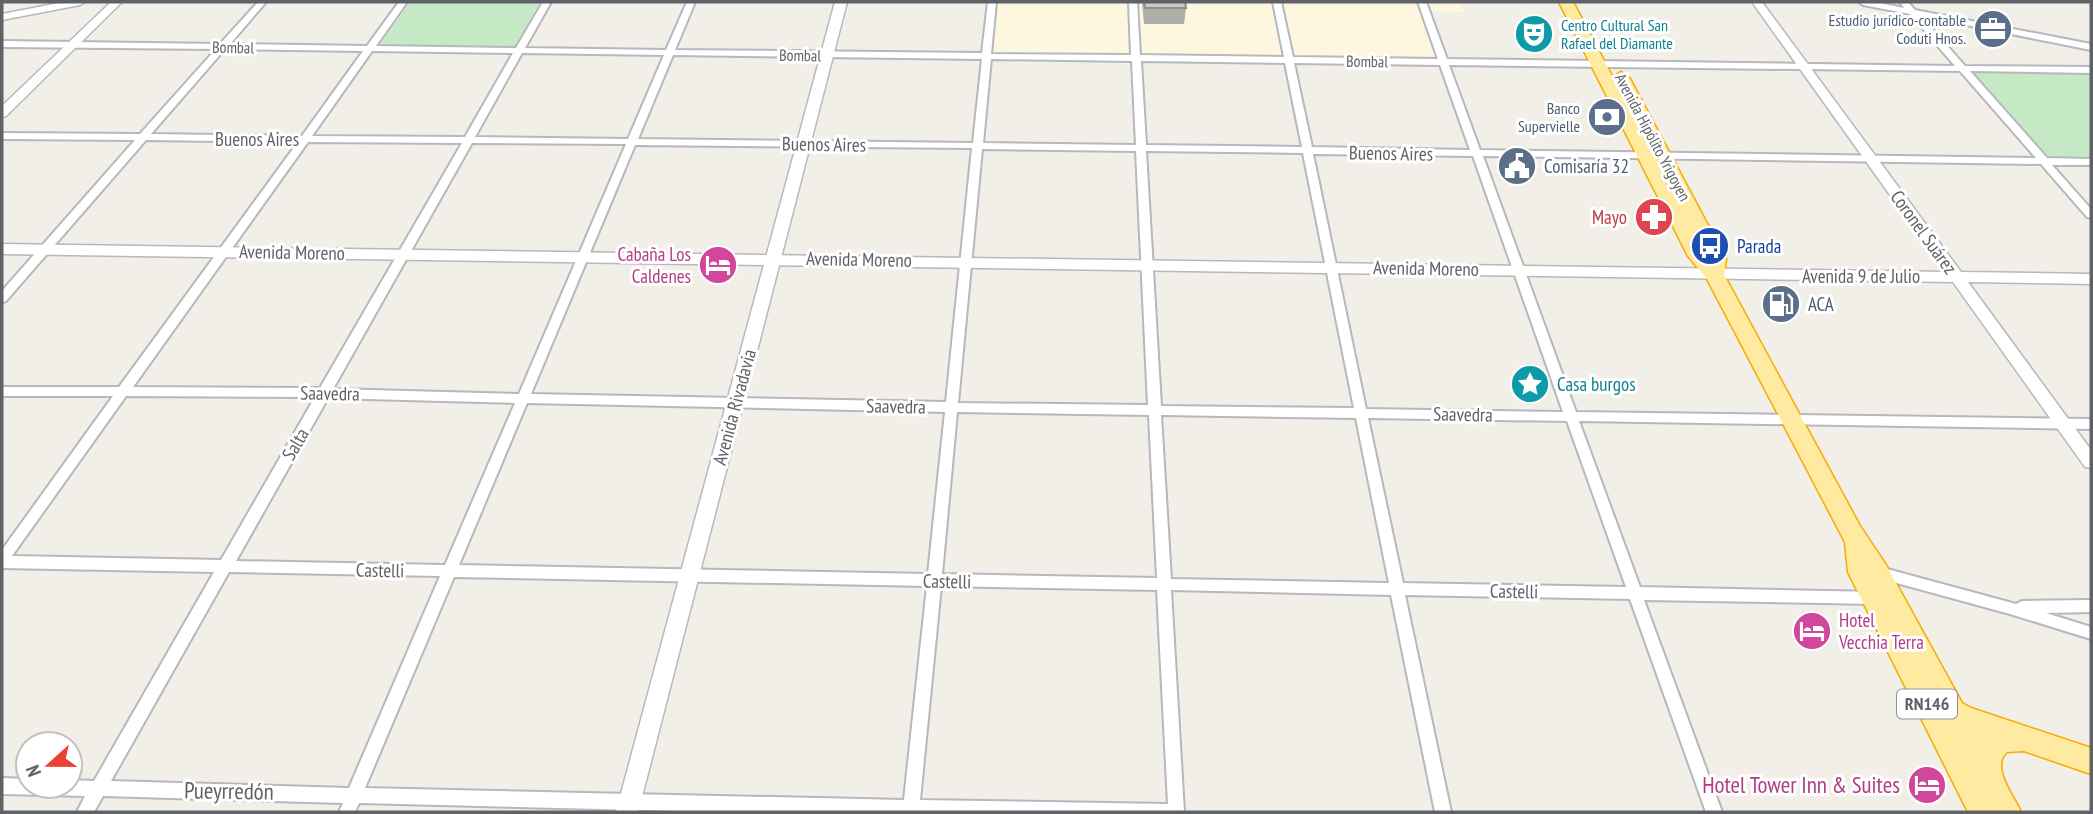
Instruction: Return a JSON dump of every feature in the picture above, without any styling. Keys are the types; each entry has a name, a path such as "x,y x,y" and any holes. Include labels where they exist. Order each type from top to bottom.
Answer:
{"highway":[{"name":"Avenida Hipólito Yrigoyen","path":"1566,2 1607,64"},
{"name":"Avenida Hipólito Yrigoyen","path":"1581,2 1607,64 1654,157 1697,256 1715,275 1852,533 1882,598 1958,716 1977,779 1982,812"},
{"name":"Avenida Hipólito Yrigoyen","path":"1882,598 1888,631 1977,779 2007,812"},
{"name":"Avenida Hipólito Yrigoyen","path":"1888,631 1925,688 1958,716 2020,731"},
{"path":"1931,672 1946,687 1974,707 2020,731 2091,761"},
{"path":"1977,779 1992,747 2020,731 2091,751"}],"main road":[{"name":"Avenida Rivadavia","path":"628,808 841,2"}],"street":[{"path":"2,17 80,2"},
{"path":"2,113 117,2"},
{"path":"2,298 262,2"},
{"path":"2,561 403,2"},
{"name":"Salta","path":"85,812 547,2"},
{"path":"347,812 691,2"},
{"path":"911,810 992,2"},
{"path":"1133,2 1176,812"},
{"path":"1277,2 1443,812"},
{"path":"1422,2 1521,270 1714,812"},
{"name":"Coronel Suárez","path":"1757,2 2091,462"},
{"path":"1863,2 2091,47"},
{"path":"1904,2 2091,215"},
{"name":"Bombal","path":"2,44 2091,70"},
{"name":"Buenos Aires","path":"2,136 1141,148 2091,162"},
{"name":"Avenida Moreno","path":"2,249 1331,266 1715,275"},
{"name":"Avenida 9 de Julio","path":"1715,275 2091,279"},
{"name":"Saavedra","path":"2,391 324,393 735,404 2091,424"},
{"name":"Castelli","path":"2,561 450,572 1882,598"},
{"path":"1869,572 2010,607 2091,633"},
{"path":"2010,607 2091,606"},
{"name":"Pueyrredón","path":"2,786 354,794 628,808 1169,812"}],"shaded area":[{"path":"996,2 1460,2 1464,12 1421,11 1438,59 991,55"}],"green space":[{"path":"410,2 540,2 515,47 380,45"},
{"path":"1971,71 2091,73 2091,159 2047,158"}],"building":[{"path":"1144,2 1185,2 1186,8 1145,8"}],"place":[{"name":"Estudio jurídico-contable Coduti Hnos.","path":"1993,29"},
{"name":"Centro Cultural San Rafael del Diamante","path":"1534,34"},
{"name":"Banco Supervielle","path":"1607,117"},
{"name":"Comisaría 32","path":"1517,166"},
{"name":"Mayo","path":"1654,217"},
{"name":"Parada","path":"1710,246"},
{"name":"Cabaña Los Caldenes","path":"718,265"},
{"name":"ACA","path":"1781,304"},
{"name":"Casa burgos","path":"1530,384"},
{"name":"Hotel Vecchia Terra","path":"1812,631"},
{"name":"Hotel Tower Inn & Suites","path":"1927,785"}]}
